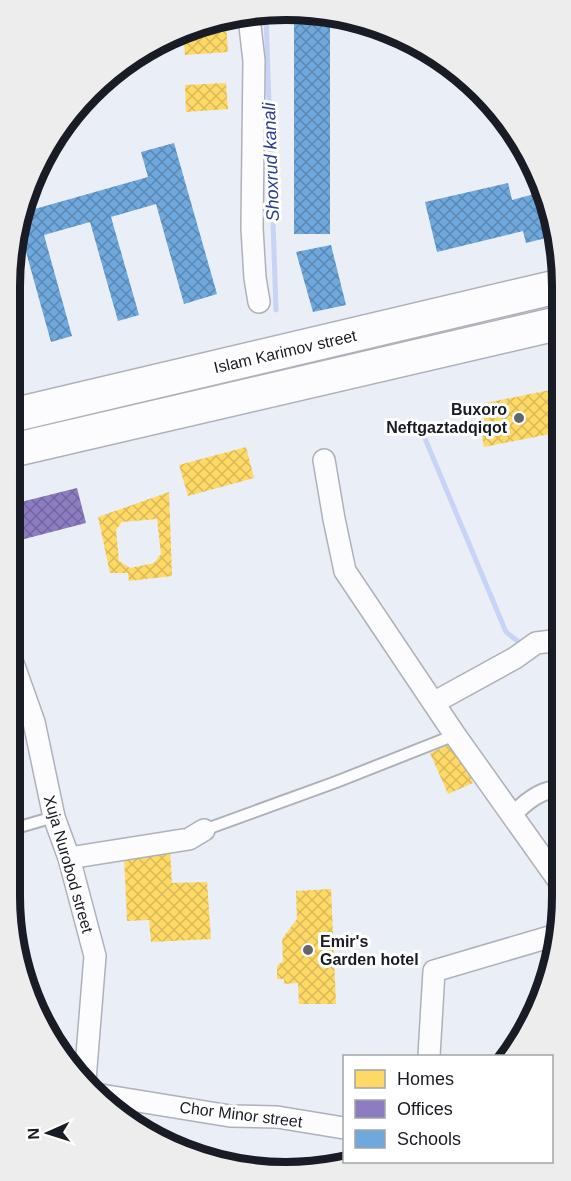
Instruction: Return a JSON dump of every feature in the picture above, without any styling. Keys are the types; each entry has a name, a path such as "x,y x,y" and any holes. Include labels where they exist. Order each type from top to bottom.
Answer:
{"main road":[{"name":"Islam Karimov street","path":"20,413 552,288"},
{"name":"Islam Karimov street","path":"20,448 552,325"}],"street":[{"path":"250,22 254,61 252,228 259,302"},
{"path":"324,460 345,571 455,735 552,872"},
{"path":"435,702 515,658 536,643 552,641"},
{"name":"Xuja Nurobod street","path":"20,683 34,722 54,817 69,858 95,956 86,1071"},
{"path":"512,816 526,801 552,789"},
{"path":"69,858 189,839 204,830"},
{"path":"429,1055 435,971 548,937"},
{"name":"Chor Minor street","path":"112,1097 230,1116 277,1118 343,1128"}],"lane":[{"path":"204,830 336,783 455,735"},
{"path":"20,827 54,817"}],"building: Homes":[{"path":"226,27 228,52 185,55 184,40"},
{"path":"226,83 228,109 186,112 185,85"},
{"name":"Buxoro Neftgaztadqiqot","path":"552,390 552,434 484,447 476,405"},
{"path":"246,447 254,478 188,496 179,465"},
{"path":"169,492 172,576 129,581 128,573 110,573 98,517","holes":["157,519 161,554 154,563 130,568 119,561 116,530 122,522"]},
{"path":"456,742 473,783 448,794 430,753"},
{"path":"170,851 172,883 207,882 211,939 151,942 149,920 127,921 124,856"},
{"name":"Emir's Garden hotel","path":"331,889 336,1004 299,1004 298,983 284,984 284,979 277,979 277,966 283,961 282,939 297,919 296,891"}],"building: Offices":[{"path":"77,488 86,523 20,540 20,502"}],"building: Schools":[{"path":"294,20 303,20 330,24 330,234 294,234"},
{"path":"174,143 217,294 184,304 156,204 111,217 139,315 118,321 90,222 44,235 72,336 51,342 23,243 31,210 148,177 141,152"},
{"path":"508,183 512,200 535,194 547,238 526,243 523,231 437,252 425,202"},
{"path":"331,245 346,305 313,312 296,252"}],"waterway":[{"name":"Shoxrud kanali","path":"266,20 276,310"},
{"name":"Shoxrud kanali","path":"421,429 506,632 524,646"}],"place":[{"name":"Buxoro Neftgaztadqiqot","path":"519,418"},
{"name":"Emir's Garden hotel","path":"308,950"}]}
